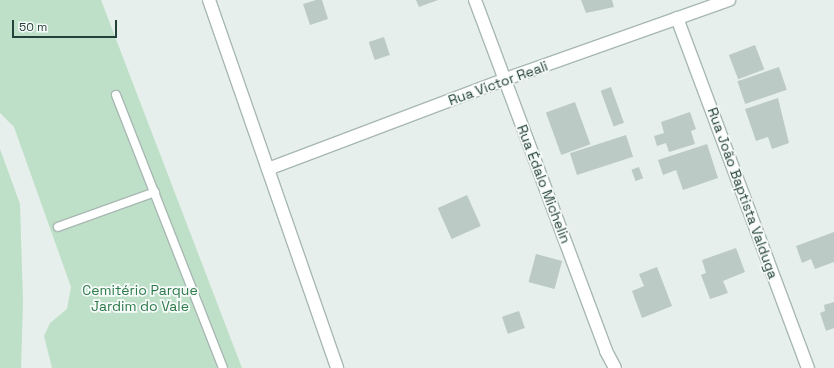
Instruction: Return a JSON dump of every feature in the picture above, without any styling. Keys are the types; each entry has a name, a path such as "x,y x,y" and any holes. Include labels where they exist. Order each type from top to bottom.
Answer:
{"street":[{"path":"209,0 337,368"},
{"name":"Rua Édalo Michelin","path":"475,0 503,80 529,140 606,351 615,368"},
{"name":"Rua Victor Reali","path":"268,169 503,80 729,0"},
{"name":"Rua João Baptista Valduga","path":"677,18 808,368"}],"lane":[{"path":"116,95 156,192 223,368"},
{"path":"58,227 156,192"}],"green space":[{"name":"Cemitério Parque Jardim do Vale","path":"0,0 101,0 242,368 52,368 44,336 50,323 67,309 71,287 14,127 0,113"},
{"path":"0,149 20,204 23,302 21,368 0,368"}],"building":[{"path":"316,0 322,0 328,19 310,25 303,4"},
{"path":"416,0 438,0 419,7"},
{"path":"581,0 612,0 614,7 586,13"},
{"path":"384,37 390,55 375,60 369,42"},
{"path":"755,45 764,69 738,79 729,55"},
{"path":"779,67 787,90 745,104 737,81"},
{"path":"611,87 624,123 614,126 601,91"},
{"path":"778,98 789,143 772,149 768,137 756,141 745,109"},
{"path":"575,102 590,144 561,155 546,113"},
{"path":"690,112 696,129 691,131 695,144 669,152 666,143 657,146 654,136 664,133 661,122"},
{"path":"626,135 633,157 577,175 570,153"},
{"path":"707,144 718,178 683,190 676,170 663,175 658,160"},
{"path":"639,167 643,178 636,181 631,170"},
{"path":"467,195 481,226 452,239 438,208"},
{"path":"834,232 834,262 815,269 811,259 802,263 796,246"},
{"path":"736,248 745,272 723,281 728,293 710,299 701,275 706,273 702,260"},
{"path":"536,254 562,261 555,289 528,282"},
{"path":"657,267 672,306 642,318 632,291 644,286 639,274"},
{"path":"834,302 834,328 826,331 820,313 825,311 824,305"},
{"path":"519,311 525,328 508,334 502,317"}]}
